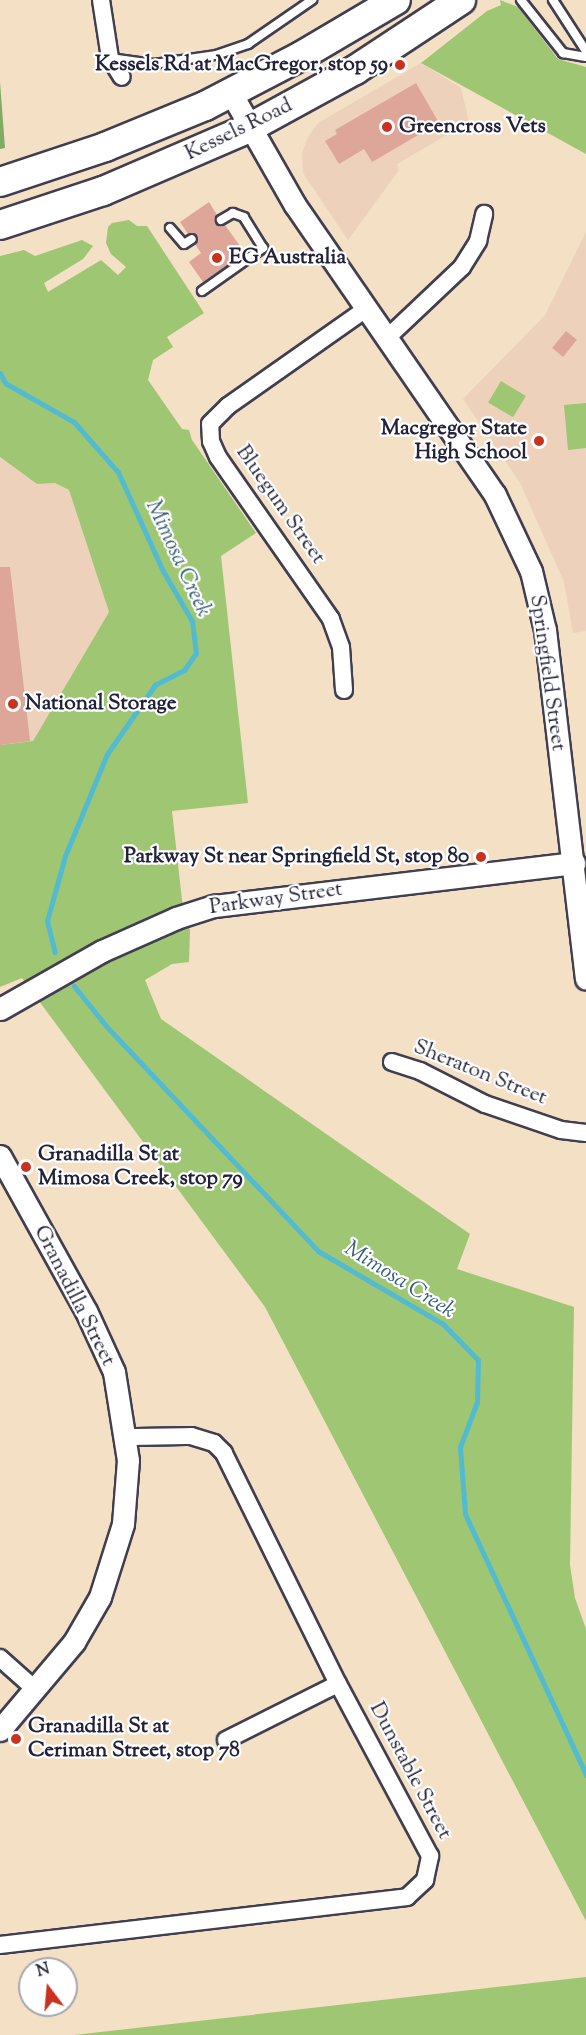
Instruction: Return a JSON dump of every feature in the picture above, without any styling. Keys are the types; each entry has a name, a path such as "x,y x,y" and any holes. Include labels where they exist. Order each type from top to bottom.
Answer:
{"highway":[{"name":"Kessels Road","path":"1,181 124,140 231,93 301,56 396,0"},
{"name":"Kessels Road","path":"2,224 103,191 249,128 356,70 461,0"},
{"path":"301,56 311,70 329,66 356,70"}],"street":[{"path":"102,0 110,58 122,77"},
{"name":"Springfield Street","path":"231,93 249,128 296,206 495,495 531,571 545,630 586,979"},
{"path":"387,338 462,267 478,241 484,214"},
{"name":"Bluegum Street","path":"344,690 341,647 331,619 218,457 211,441 210,424 228,406 366,309"},
{"name":"Parkway Street","path":"0,1009 102,951 176,918 214,906 574,863"},
{"name":"Sheraton Street","path":"392,1062 420,1071 485,1104 561,1130 586,1133"},
{"name":"Granadilla Street","path":"0,1156 86,1311 114,1372 127,1437 126,1503 111,1570 74,1642 0,1730"},
{"name":"Dunstable Street","path":"0,1945 407,1897 425,1880 430,1856 338,1684 224,1453 214,1443 191,1436 127,1437"},
{"path":"0,1658 36,1689"},
{"path":"226,1740 338,1684"}],"lane":[{"path":"110,58 154,64 216,55 248,44 312,0"},
{"path":"521,0 563,53 586,57"},
{"path":"553,0 586,51"},
{"path":"202,291 263,248 244,217 233,213 221,220"},
{"path":"170,228 184,244 192,239"}],"shaded area":[{"path":"421,63 461,88 469,122 397,164 399,170 348,240 303,173 302,153 308,137 318,123"},
{"name":"Macgregor State High School","path":"586,232 586,631 573,633 564,582 520,483 463,399 545,315"},
{"path":"0,457 37,484 55,483 69,490 109,612 33,741 0,745"}],"green space":[{"path":"500,0 518,7 558,59 586,67 586,154 421,63 487,11 501,5"},
{"path":"0,82 5,148 0,149"},
{"path":"129,220 137,226 147,226 204,313 167,337 173,347 153,360 148,380 182,429 189,430 192,440 256,533 221,556 248,803 172,811 182,900 190,931 189,962 172,964 145,980 161,1019 470,1234 457,1269 574,1307 570,1565 575,1598 586,1629 586,1921 265,1307 22,978 0,987 0,745 33,741 109,612 69,490 55,483 37,484 0,457 0,256 24,250 35,256 82,240 93,246 83,259 44,283 48,292 101,260 118,275 126,267 111,254 106,243 108,227 112,223"},
{"path":"501,381 526,396 513,417 488,402"},
{"path":"586,403 586,448 568,450 564,405"},
{"path":"586,1977 586,2035 74,2035"}],"building":[{"name":"Greencross Vets","path":"416,83 439,123 372,162 364,149 339,164 325,141 337,134 335,130"},
{"path":"209,202 217,215 216,224 225,225 245,253 203,282 189,262 201,253 195,244 198,236 188,234 180,222"},
{"path":"566,331 577,340 563,357 552,348"},
{"path":"0,567 10,567 30,741 0,745"}],"waterway":[{"name":"Mimosa Creek","path":"0,373 5,383 74,422 118,472 163,571 192,621 196,653 184,670 155,685 107,754 65,856 47,921 55,952"},
{"name":"Mimosa Creek","path":"74,986 107,1027 318,1251 443,1324 478,1360 477,1402 460,1447 465,1514 586,1775"}],"place":[{"name":"Kessels Rd at MacGregor, stop 59","path":"400,65"},
{"name":"Greencross Vets","path":"387,127"},
{"name":"EG Australia","path":"217,258"},
{"name":"Macgregor State High School","path":"539,441"},
{"name":"National Storage","path":"13,704"},
{"name":"Parkway St near Springfield St, stop 80","path":"481,857"},
{"name":"Granadilla St at Mimosa Creek, stop 79","path":"26,1167"},
{"name":"Granadilla St at Ceriman Street, stop 78","path":"16,1739"}]}
